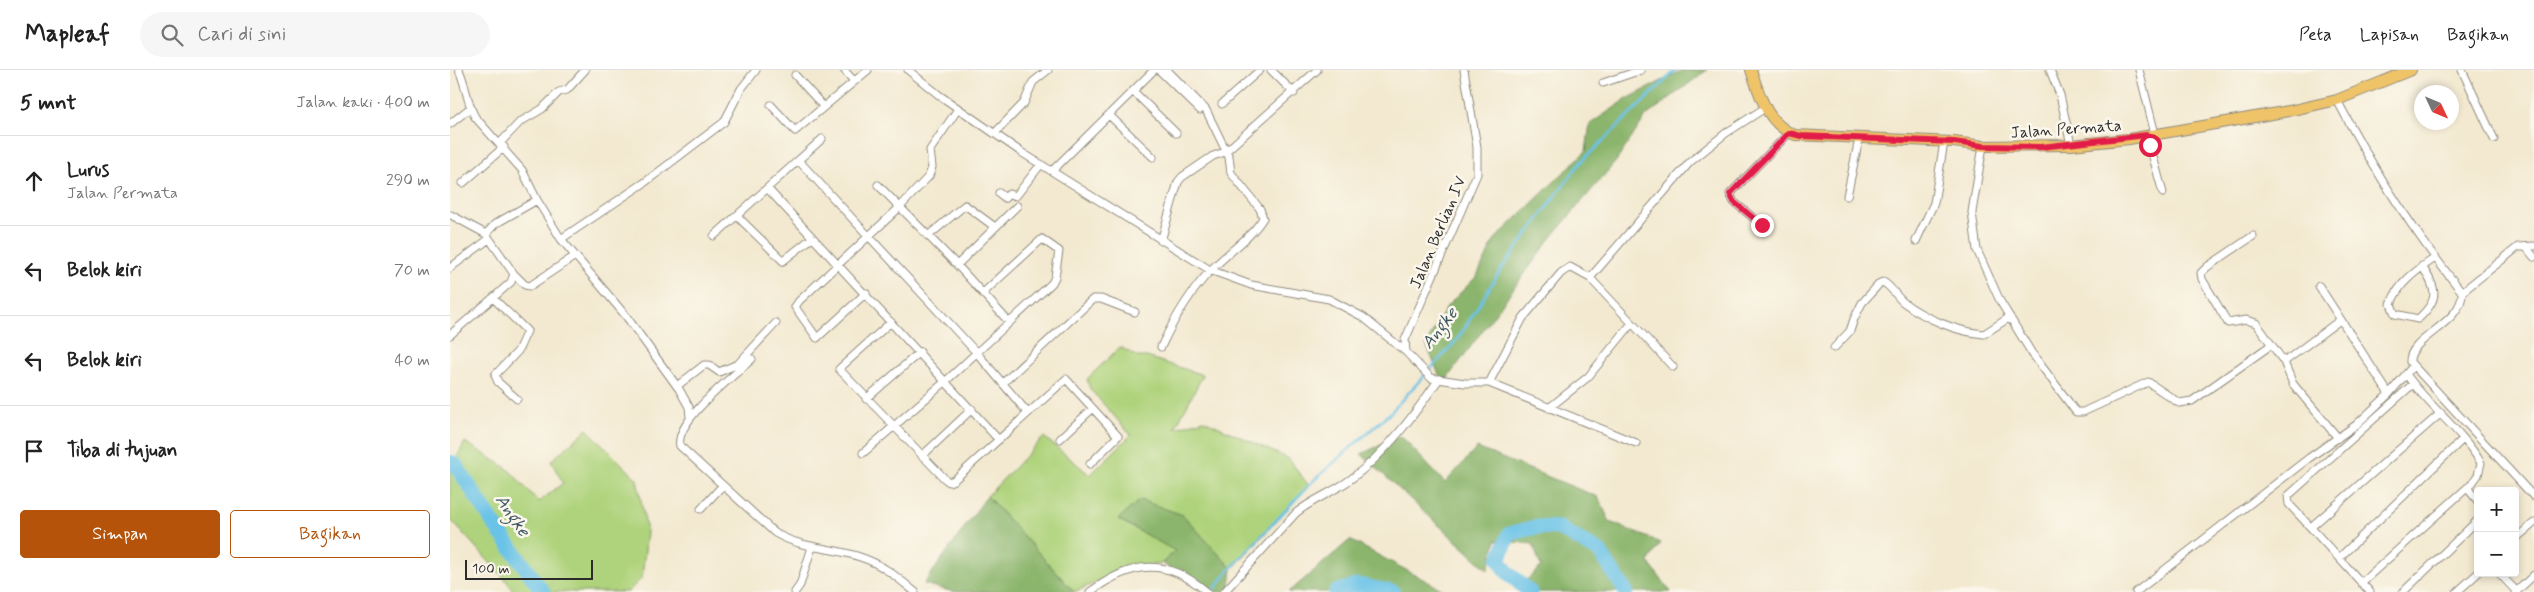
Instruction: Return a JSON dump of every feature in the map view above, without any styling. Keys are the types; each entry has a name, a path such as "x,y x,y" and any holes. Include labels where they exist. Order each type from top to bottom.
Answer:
{"main road":[{"path":"1751,70 1765,108 1777,124 1789,133"},
{"name":"Jalan Permata","path":"1789,133 1801,136 1944,142 1983,146 2071,145 2151,134 2337,100 2412,70"}],"street":[{"path":"459,70 470,108 475,116 522,170 537,200 561,239 626,316 677,386 689,407 690,416"},
{"path":"463,183 502,145 520,122 542,109 559,92 567,90 585,70"},
{"path":"561,239 644,183 724,122 741,89 756,70"},
{"path":"844,70 854,82"},
{"path":"771,105 795,132 868,70"},
{"path":"908,70 923,84 958,109 1161,241 1210,270 1251,285 1329,299 1363,317 1406,352 1431,378 1465,383 1489,383 1636,443"},
{"path":"995,133 1024,103 1032,82 1048,70"},
{"path":"1052,171 1154,70"},
{"path":"1160,70 1200,110"},
{"path":"1161,348 1181,309 1210,270 1263,218 1260,209 1231,173 1225,152 1206,110 1167,70"},
{"path":"1222,104 1260,70"},
{"path":"1271,70 1294,93"},
{"path":"1161,241 1178,182 1182,177 1213,156 1225,152 1318,70"},
{"name":"Jalan Berlian IV","path":"1406,352 1405,340 1477,174 1477,147 1464,70"},
{"path":"1603,83 1641,70"},
{"path":"2050,70 2060,95 2071,145"},
{"path":"2139,70 2163,193"},
{"path":"2462,70 2494,139"},
{"path":"795,75 824,107"},
{"path":"1133,91 1176,133"},
{"path":"2337,100 2358,142 2434,258 2462,292 2461,304 2454,314 2411,354 2412,366 2534,497"},
{"path":"450,124 470,108"},
{"path":"1590,278 1690,162 1726,133 1765,108"},
{"path":"866,293 817,338 796,310 795,304 900,207 929,176 932,167 930,150 958,109"},
{"path":"1109,114 1153,158"},
{"path":"1762,225 1734,202 1730,194 1789,133"},
{"path":"714,236 822,139"},
{"path":"1847,196 1858,139"},
{"path":"1916,241 1934,203 1944,142"},
{"path":"1983,146 1972,212 1977,250 1988,277 2010,317 2031,352 2073,410 2079,413 2148,382 2179,403 2192,401 2271,346"},
{"path":"799,161 976,352 1027,412"},
{"path":"999,193 1005,198 1009,194 1016,196 1042,164"},
{"path":"878,185 958,266 1009,322"},
{"path":"768,189 812,238 866,293 998,439"},
{"path":"450,268 488,237 495,224 537,200"},
{"path":"928,236 965,205 995,227"},
{"path":"958,266 1017,206"},
{"path":"452,216 488,237 524,285 530,286 575,256"},
{"path":"737,216 783,261 812,238"},
{"path":"2252,236 2201,273 2202,279 2228,323 2253,321 2284,362 2294,384 2338,438"},
{"path":"863,453 946,381 1054,280 1059,251 1042,239 983,293"},
{"path":"2462,292 2518,247 2530,246 2534,256"},
{"path":"2422,266 2432,282 2436,294 2434,300 2418,318 2396,314 2391,304 2394,295 2422,266 2434,258"},
{"path":"1489,383 1516,329 1561,273 1570,267 1590,278 1673,367"},
{"path":"450,335 511,282 514,274"},
{"path":"1834,348 1850,331 1862,303 1883,282 1902,302 1926,316 1952,327 1984,334 2010,317"},
{"path":"2319,286 2389,394"},
{"path":"493,298 527,331 518,351 495,375 498,382 517,399"},
{"path":"1003,383 1092,299 1101,299 1135,312"},
{"path":"2284,362 2340,320"},
{"path":"891,322 839,369 945,479 952,482 1027,412 1066,379 1118,436 1090,464"},
{"path":"1548,408 1588,377 1632,322"},
{"path":"677,386 704,365 709,365 719,372 738,364 776,323"},
{"path":"866,399 920,352"},
{"path":"752,359 690,416 679,441 680,446 775,533 788,541 859,556 879,564 915,592"},
{"path":"2136,592 2338,438 2389,394 2412,366"},
{"path":"2361,583 2468,486 2478,475 2481,463 2463,439 2406,374"},
{"path":"1224,592 1306,504 1349,481 1374,459 1417,411 1439,378"},
{"path":"2370,592 2289,504 2288,496 2413,384"},
{"path":"922,456 972,409"},
{"path":"1060,439 1092,409"},
{"path":"2311,528 2441,413"},
{"path":"2339,558 2463,439"},
{"path":"701,509 722,486"},
{"path":"2468,486 2469,492 2474,497"},
{"path":"2403,592 2474,524"},
{"path":"2519,536 2534,524"},
{"path":"795,592 800,585 812,547"},
{"path":"1090,592 1115,576 1134,568 1159,566 1187,576 1207,592"},
{"path":"2503,577 2516,592 2534,575"},
{"path":"2457,592 2474,577"}],"green space":[{"path":"1683,70 1707,70 1646,116 1617,160 1551,238 1443,384 1426,344 1448,305 1477,276 1495,239 1586,151 1590,124 1627,99"},
{"path":"1120,347 1138,357 1147,357 1203,375 1175,428 1204,420 1289,459 1309,486 1232,569 1183,515 1119,520 1176,551 1162,563 1134,566 1074,592 987,496 1044,437 1090,475 1131,435 1090,389 1087,379"},
{"path":"587,429 637,479 647,532 642,578 628,592 514,592 505,579 450,519 450,470 465,442 508,469 539,502 563,483 551,461"},
{"path":"1401,436 1445,483 1477,448 1598,497 1610,522 1661,543 1648,562 1671,592 1527,592 1521,585 1541,567 1533,544 1496,540 1488,570 1361,454"},
{"path":"987,496 1074,592 954,592 924,584"},
{"path":"1140,500 1183,515 1232,569 1230,587 1226,592 1206,592 1162,563 1175,551 1118,519"},
{"path":"1350,540 1447,592 1289,592"}],"waterway":[{"name":"Angke","path":"1212,592 1231,568 1314,480 1389,414 1457,340 1500,271 1580,163 1676,70"},
{"name":"Angke","path":"450,462 455,464 494,524 543,592"},
{"name":"Angke","path":"1530,592 1508,573 1499,560 1509,534 1536,527 1559,528 1600,552 1626,592"},
{"name":"Angke","path":"1336,592 1358,585 1393,592"}],"route":[{"path":"1762,225 1734,202 1730,194 1789,133 1801,136 1954,142 1983,146 2041,147 2129,139 2147,135 2150,145"}]}
